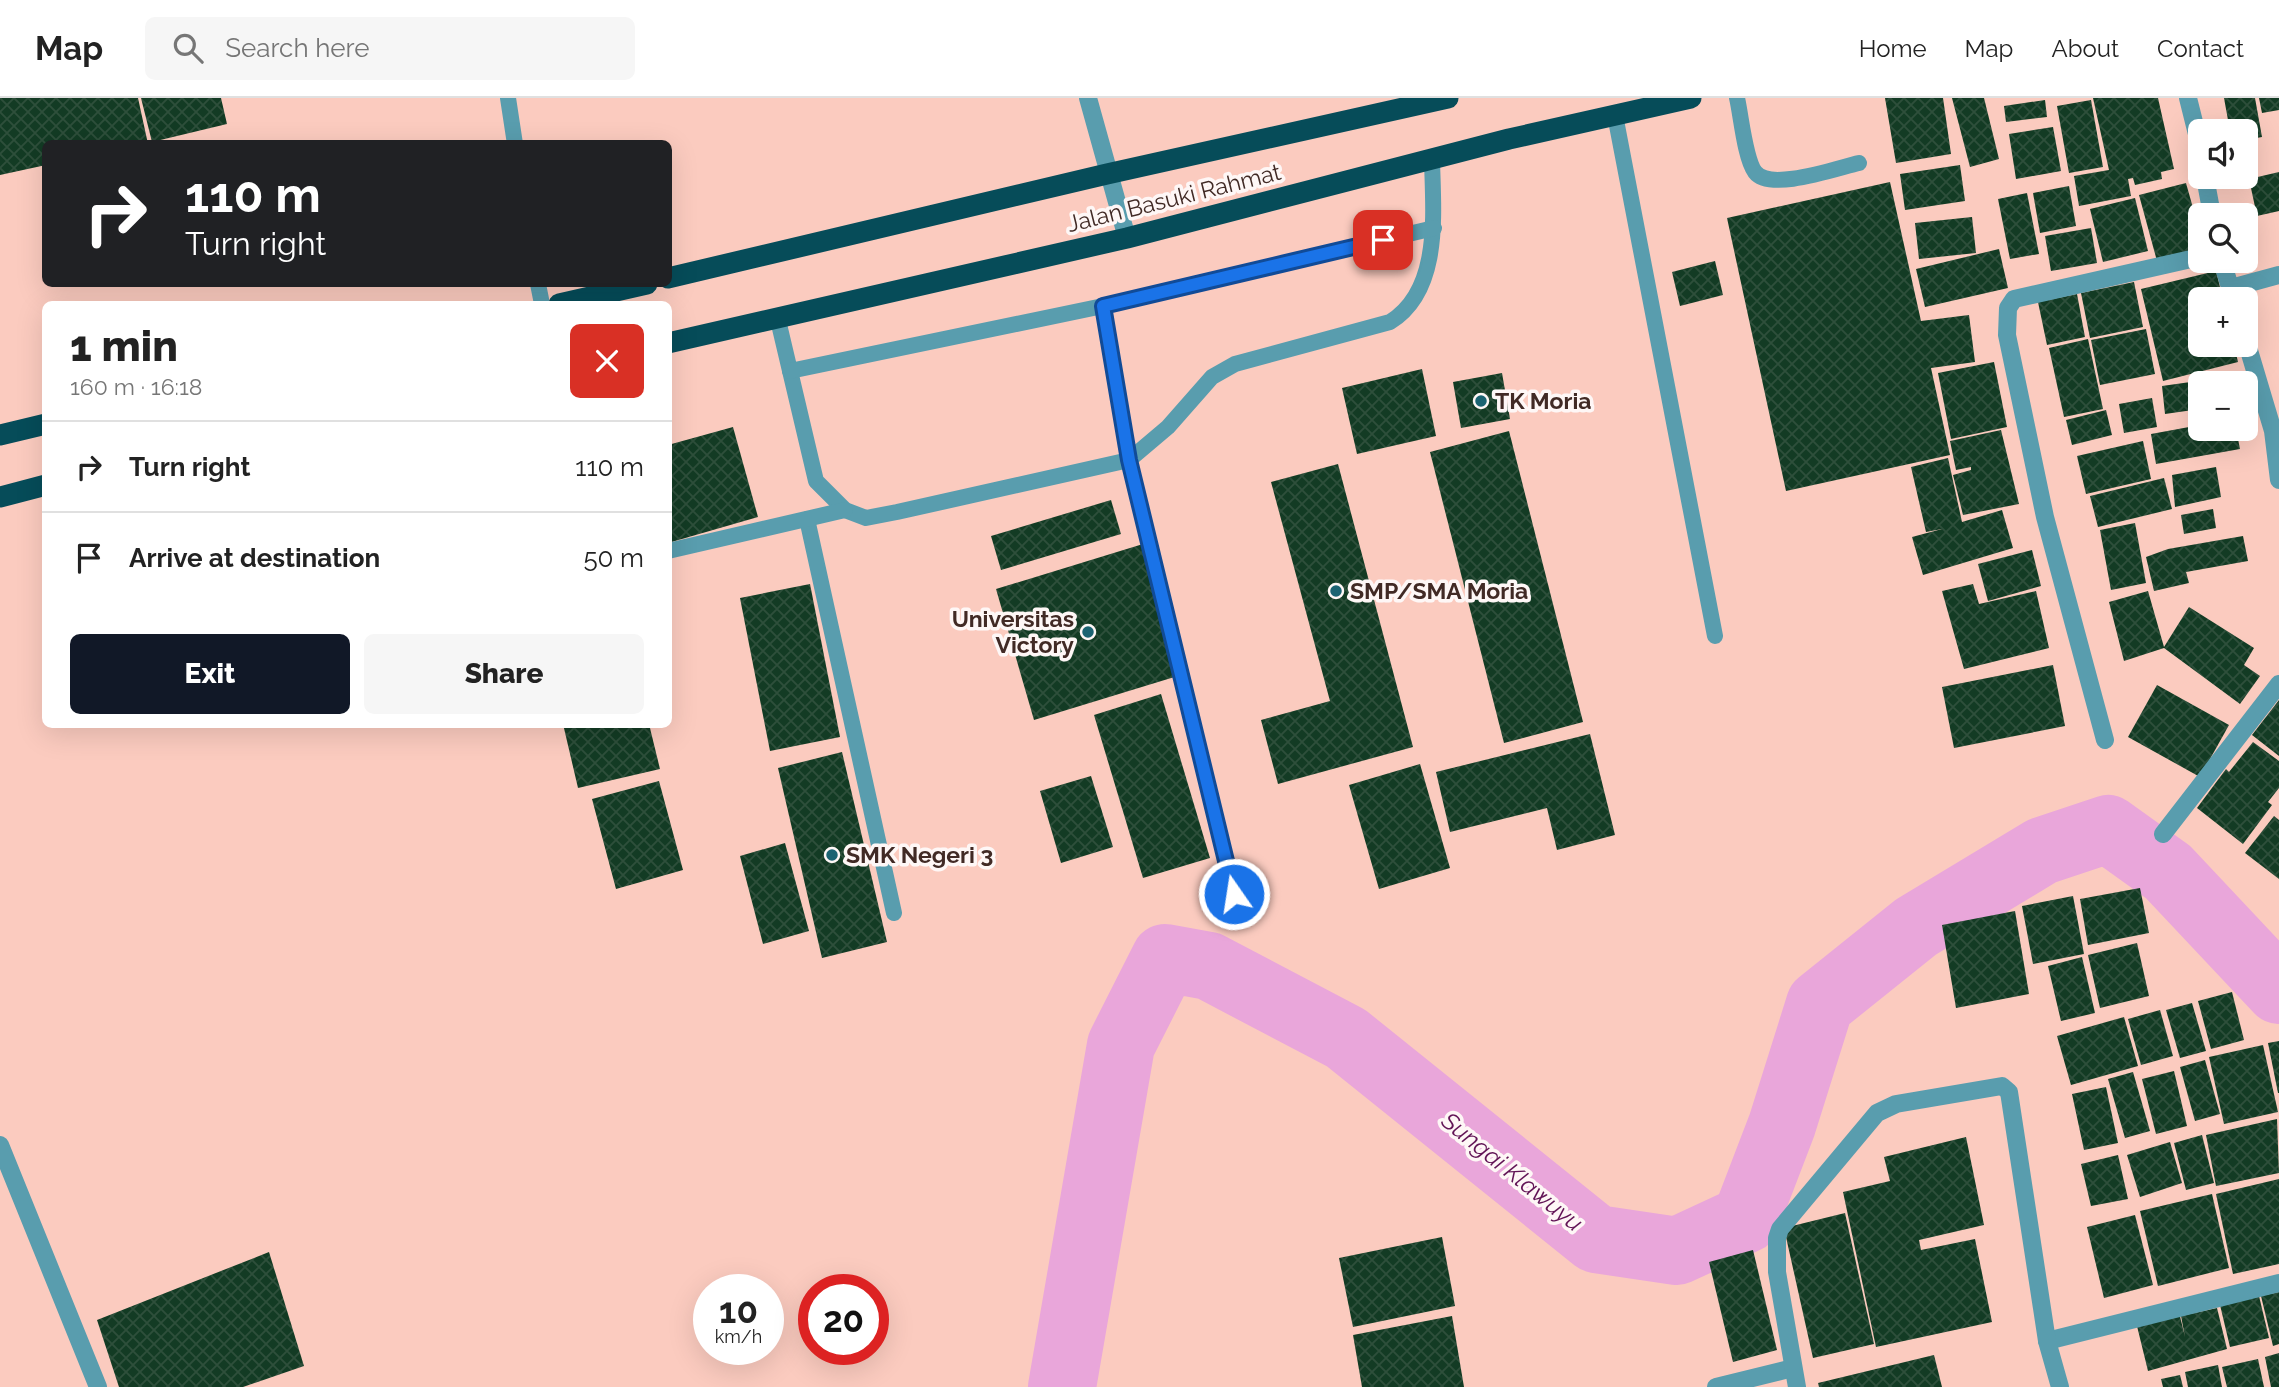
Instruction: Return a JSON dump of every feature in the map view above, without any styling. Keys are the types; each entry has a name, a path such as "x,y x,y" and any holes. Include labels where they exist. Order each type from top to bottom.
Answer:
{"highway":[{"name":"Jalan Basuki Rahmat","path":"672,277 1107,174 1448,98"},
{"name":"Jalan Basuki Rahmat","path":"672,342 1127,238 1432,159 1691,98"},
{"path":"572,301 634,287"},
{"path":"0,435 42,425"},
{"path":"0,497 42,486"}],"street":[{"path":"1088,98 1127,238"},
{"path":"2188,98 2193,119"},
{"path":"2105,740 2045,517 2007,335 2008,308 2014,299 2188,260"},
{"path":"2249,287 2279,275"},
{"path":"2251,357 2273,431 2279,480"},
{"path":"2164,834 2279,684"},
{"path":"1797,1387 1775,1259 1780,1229 1877,1113 1896,1104 2002,1086 2009,1092 2047,1341 2060,1387"},
{"path":"0,1144 97,1387"},
{"path":"2047,1341 2279,1283"},
{"path":"1716,1387 1793,1368"}],"lane":[{"path":"508,98 514,140"},
{"path":"1737,98 1750,162 1759,176 1776,182 1859,163"},
{"path":"1615,115 1715,636"},
{"path":"778,320 816,481 845,510 866,517 897,512 1129,460 1168,428 1212,377 1235,364 1390,322 1409,308 1421,282 1434,228 1432,159"},
{"path":"790,370 1103,306 1434,228"},
{"path":"1103,306 1129,460 1234,894"},
{"path":"672,550 845,510"},
{"path":"807,519 894,913"}],"building":[{"path":"0,98 138,98 147,140 42,140 42,166 0,175"},
{"path":"141,98 221,98 227,124 152,140"},
{"path":"1885,98 1943,98 1951,154 1896,163"},
{"path":"1952,98 1984,98 1999,159 1970,167"},
{"path":"2093,98 2158,98 2174,169 2161,172 2162,179 2135,185 2133,178 2128,179 2131,196 2079,206 2074,176 2109,170"},
{"path":"2224,98 2255,98 2262,137 2258,138 2258,119 2228,119"},
{"path":"2259,98 2279,98 2279,110 2262,113"},
{"path":"2045,100 2047,117 2006,122 2004,106"},
{"path":"2091,100 2103,167 2069,173 2057,106"},
{"path":"2053,127 2061,171 2016,179 2009,134"},
{"path":"1960,165 1965,201 1905,210 1900,174"},
{"path":"2279,172 2279,211 2258,216 2258,203 2254,203 2251,189 2258,189 2258,177"},
{"path":"1890,182 1921,321 1969,315 1975,362 1931,368 1950,455 1786,491 1727,218"},
{"path":"2186,183 2192,203 2188,203 2188,253 2157,261 2139,195"},
{"path":"2069,186 2076,226 2040,233 2033,193"},
{"path":"2027,193 2039,254 2010,259 1998,199"},
{"path":"2135,198 2148,251 2103,262 2090,209"},
{"path":"1972,217 1976,253 1919,259 1915,223"},
{"path":"2091,228 2097,263 2051,271 2045,236"},
{"path":"1999,249 2008,288 1925,307 1916,269"},
{"path":"1715,261 1723,295 1680,306 1672,272"},
{"path":"2216,273 2220,287 2188,287 2188,357 2237,357 2238,362 2202,371 2188,371 2188,375 2163,381 2141,289"},
{"path":"2134,282 2143,327 2090,338 2081,293"},
{"path":"2077,294 2085,337 2047,345 2038,302"},
{"path":"2146,329 2155,374 2100,385 2091,340"},
{"path":"2088,339 2103,409 2064,417 2049,348"},
{"path":"1994,362 2007,427 1951,439 1938,373"},
{"path":"1422,369 1436,436 1357,454 1342,388"},
{"name":"TK Moria","path":"1502,373 1510,419 1461,428 1453,382"},
{"path":"2188,382 2188,411 2165,414 2162,386"},
{"path":"2152,398 2157,427 2124,433 2119,404"},
{"path":"2106,410 2112,435 2072,445 2066,420"},
{"path":"733,427 758,517 672,542 672,444"},
{"path":"2188,427 2188,441 2238,441 2240,449 2156,464 2151,434"},
{"path":"2001,430 2019,504 1963,515 1953,475 1971,470 1971,467 1956,470 1950,441"},
{"path":"1509,431 1583,722 1504,743 1430,452"},
{"path":"2143,441 2151,479 2086,494 2077,456"},
{"path":"1948,458 1962,522 2002,510 2013,548 1923,575 1912,537 1942,529 1926,532 1911,467"},
{"name":"SMP/SMA Moria","path":"1338,464 1413,747 1278,784 1261,720 1330,701 1271,482"},
{"path":"2216,467 2221,497 2175,507 2172,475"},
{"path":"2164,478 2172,509 2098,527 2090,496"},
{"name":"Universitas Victory","path":"1111,500 1121,534 1001,570 991,536"},
{"path":"2213,509 2216,528 2184,534 2181,515"},
{"path":"2135,523 2146,583 2111,590 2100,530"},
{"path":"2243,536 2248,561 2186,572 2189,583 2154,591 2146,557 2168,549"},
{"name":"Universitas Victory","path":"1143,544 1181,675 1034,720 996,589"},
{"path":"2032,550 2041,586 1988,601 1978,564"},
{"path":"810,584 840,737 770,751 740,598"},
{"path":"1973,584 1979,604 2036,591 2049,648 1964,669 1942,591"},
{"path":"2148,591 2164,647 2189,607 2254,648 2244,665 2260,676 2240,704 2164,648 2124,661 2109,602"},
{"path":"2053,665 2065,726 1954,748 1942,687"},
{"path":"2157,685 2229,725 2200,777 2128,737"},
{"name":"Universitas Victory","path":"1161,694 1210,858 1143,878 1094,715"},
{"path":"2279,700 2279,756 2252,735"},
{"path":"564,728 650,728 660,769 578,788"},
{"path":"1590,734 1615,835 1557,850 1547,808 1450,832 1436,772"},
{"path":"2253,742 2279,761 2279,788 2268,802 2272,805 2243,844 2197,808 2226,769 2229,772"},
{"name":"SMK Negeri 3","path":"842,752 887,942 822,958 778,768"},
{"path":"1420,764 1450,868 1379,889 1349,785"},
{"path":"1091,776 1113,847 1061,863 1040,791"},
{"path":"659,781 683,870 616,889 592,799"},
{"path":"2274,816 2279,820 2279,879 2245,853"},
{"name":"SMK Negeri 3","path":"785,843 809,931 763,944 740,856"},
{"path":"2140,888 2149,933 2088,945 2080,899"},
{"path":"2073,896 2084,954 2033,964 2022,906"},
{"path":"2015,911 2029,994 1956,1008 1942,925"},
{"path":"2137,943 2149,996 2100,1008 2088,955"},
{"path":"2082,957 2095,1013 2061,1021 2048,966"},
{"path":"2232,992 2244,1040 2211,1049 2198,1001"},
{"path":"2192,1003 2206,1051 2180,1058 2166,1010"},
{"path":"2160,1010 2173,1056 2141,1065 2128,1019"},
{"path":"2124,1017 2138,1066 2071,1085 2057,1036"},
{"path":"2279,1041 2279,1093 2278,1093 2268,1043"},
{"path":"2263,1045 2278,1112 2224,1124 2209,1057"},
{"path":"2205,1060 2220,1114 2195,1121 2180,1067"},
{"path":"2174,1071 2187,1126 2156,1134 2142,1079"},
{"path":"2133,1072 2150,1131 2125,1138 2108,1079"},
{"path":"2106,1087 2118,1143 2084,1150 2072,1094"},
{"path":"2277,1119 2279,1173 2216,1186 2206,1135"},
{"path":"2202,1135 2214,1183 2186,1190 2174,1143"},
{"path":"1966,1137 1984,1225 1919,1240 1921,1250 1975,1239 1992,1322 1876,1347 1843,1192 1890,1181 1884,1157"},
{"path":"2170,1142 2182,1183 2140,1197 2127,1155"},
{"path":"2118,1155 2128,1199 2091,1206 2081,1164"},
{"path":"2279,1179 2279,1264 2233,1274 2216,1194"},
{"path":"2212,1194 2229,1268 2158,1286 2140,1211"},
{"path":"1845,1213 1874,1344 1813,1358 1784,1228"},
{"path":"2135,1215 2153,1285 2104,1298 2087,1227"},
{"path":"1442,1237 1455,1306 1353,1327 1339,1258"},
{"path":"1753,1250 1777,1350 1733,1362 1709,1262"},
{"path":"269,1252 304,1366 243,1387 119,1387 97,1320"},
{"path":"2279,1292 2279,1344 2273,1346 2261,1296"},
{"path":"2259,1296 2269,1338 2230,1347 2220,1305"},
{"path":"2217,1308 2227,1349 2148,1371 2136,1322 2179,1312 2185,1337 2181,1316"},
{"path":"1452,1316 1464,1387 1362,1387 1353,1335"},
{"path":"2279,1353 2279,1387 2271,1387 2265,1357"},
{"path":"1934,1355 1942,1387 1819,1387 1818,1383"},
{"path":"2258,1359 2264,1387 2227,1387 2222,1367"},
{"path":"2218,1365 2222,1387 2188,1387 2185,1372"},
{"path":"2180,1375 2183,1387 2163,1387 2161,1379"}],"waterway":[{"name":"Sungai Klawuyu","path":"1062,1387 1121,1045 1165,958 1209,966 1346,1038 1596,1239 1677,1251 1746,1219 1782,1125 1820,1004 1916,927 2042,851 2108,829 2168,872 2279,990"}],"place":[{"name":"TK Moria","path":"1481,401"},
{"name":"SMP/SMA Moria","path":"1336,591"},
{"name":"Universitas Victory","path":"1088,632"},
{"name":"SMK Negeri 3","path":"832,855"}],"route":[{"path":"1234,894 1129,460 1103,306 1383,240"}]}
